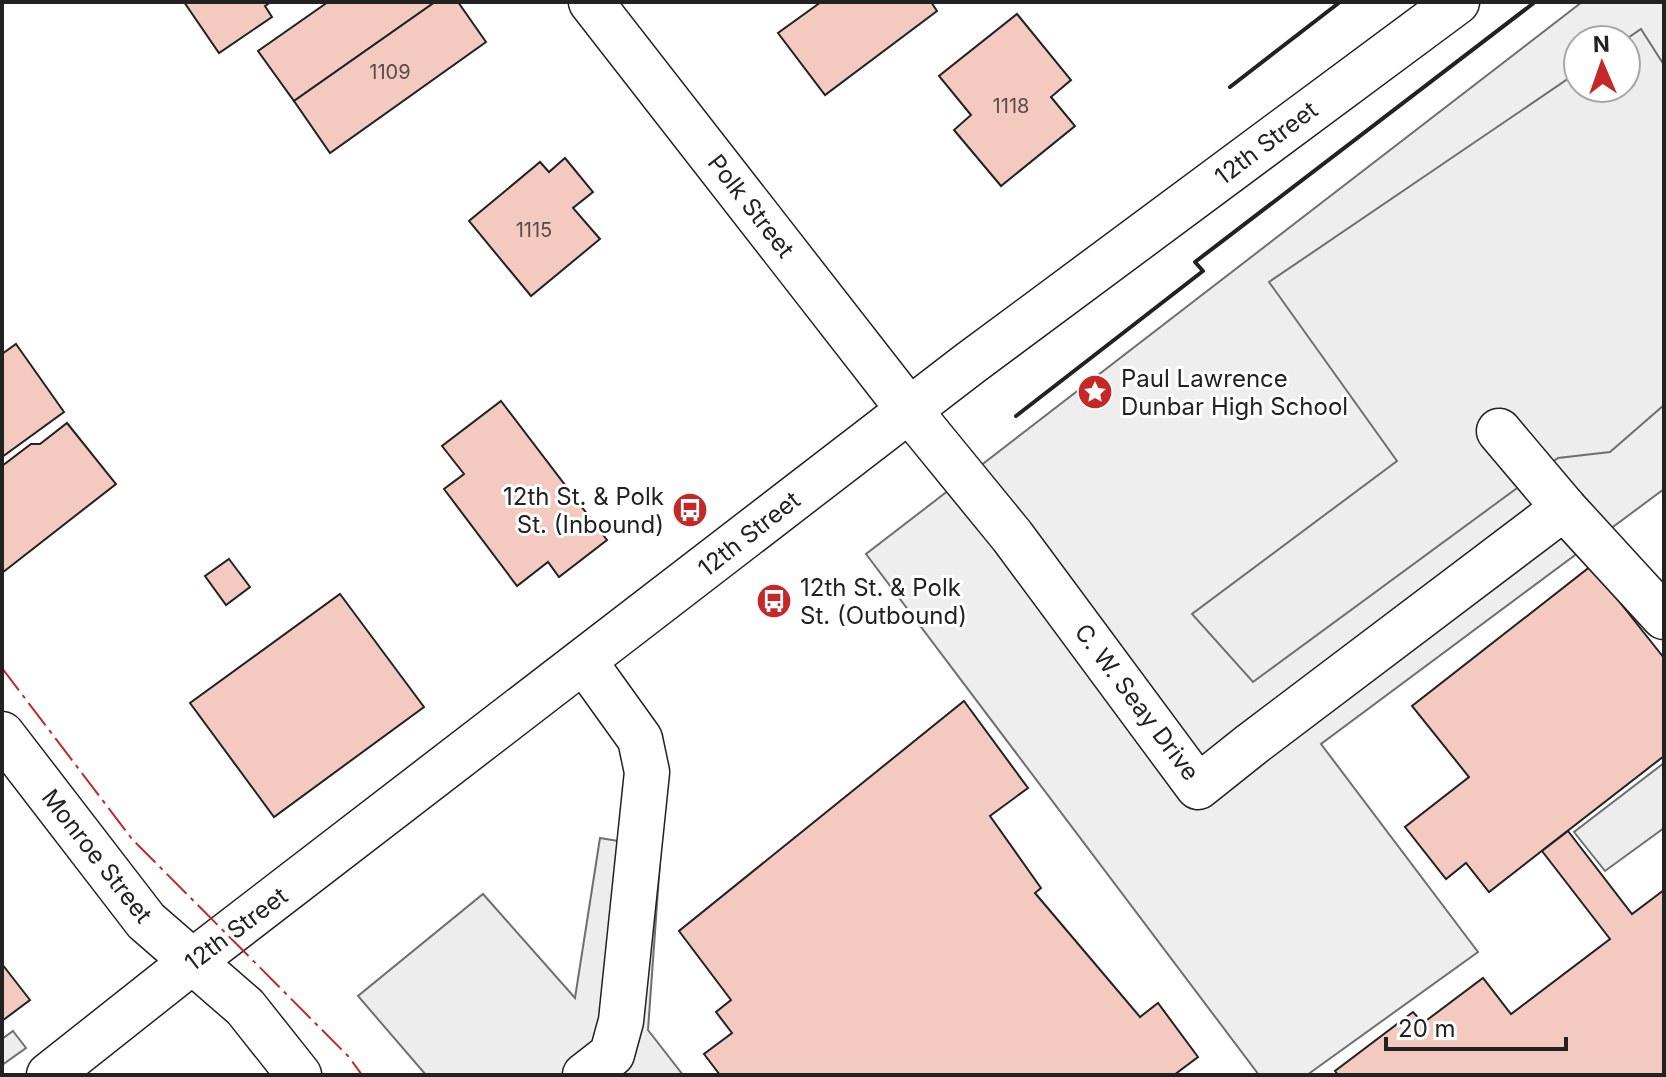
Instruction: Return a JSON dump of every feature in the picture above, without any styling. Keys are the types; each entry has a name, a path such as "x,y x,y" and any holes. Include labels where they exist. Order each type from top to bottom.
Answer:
{"main road":[{"name":"Polk Street","path":"591,2 909,410"},
{"name":"12th Street","path":"49,1075 909,410 1457,2"},
{"name":"C. W. Seay Drive","path":"909,410 1012,536 1198,787 1564,508"},
{"path":"1499,431 1564,508 1664,617"},
{"path":"584,661 640,739 647,772 621,1021 612,1054 585,1075"},
{"name":"Monroe Street","path":"2,734 146,921 245,1007 299,1075"}],"shaded area":[{"path":"1582,2 1664,2 1664,489 1321,744 1478,952 1307,1075 1259,1075 866,554"},
{"path":"1642,31 1664,65 1664,405 1610,452 1558,458 1253,682 1192,614 1397,461 1269,282 1562,83 1562,104 1642,104"},
{"path":"1664,763 1664,828 1605,871 1574,832"},
{"path":"600,838 661,848 648,1030 683,1075 426,1075 358,996 483,894 575,998"},
{"path":"13,1031 26,1048 2,1065 2,1039"}],"building":[{"path":"184,2 271,2 265,6 272,17 219,53"},
{"path":"328,2 435,2 294,101 258,51"},
{"path":"435,2 458,2 486,42 330,153 294,101"},
{"path":"821,2 931,2 937,11 825,95 778,33"},
{"path":"1017,14 1071,80 1051,97 1075,126 1001,186 954,130 971,115 939,76"},
{"path":"565,158 593,192 573,208 600,239 531,296 469,221 540,162 549,172"},
{"path":"16,344 64,412 2,457 2,354"},
{"path":"501,401 607,540 559,577 548,562 517,586 444,489 464,474 442,446"},
{"path":"67,423 116,484 2,573 2,466 31,444 40,444"},
{"path":"229,559 250,587 226,605 205,576"},
{"path":"1591,566 1664,658 1664,756 1489,892 1466,863 1446,879 1405,827 1469,777 1412,706"},
{"path":"340,594 424,707 274,817 190,703"},
{"path":"964,701 1028,788 990,816 1041,888 1035,893 1140,1017 1158,1003 1198,1057 1174,1075 720,1075 704,1054 732,1033 716,1012 731,1000 679,931"},
{"path":"1568,831 1632,914 1664,890 1664,1075 1338,1075 1335,1071 1413,1012 1423,1023 1483,978 1511,1014 1610,939 1542,851"},
{"path":"2,964 30,1000 2,1021"}],"wall":[{"path":"1230,87 1340,2"},
{"path":"1016,416 1203,271 1195,262 1535,2"}],"power":[{"path":"2,668 132,839 349,1057 362,1075"}],"place":[{"name":"Paul Lawrence Dunbar High School","path":"1095,392"},
{"name":"12th St. & Polk St. (Inbound)","path":"690,510"},
{"name":"12th St. & Polk St. (Outbound)","path":"774,601"}]}
